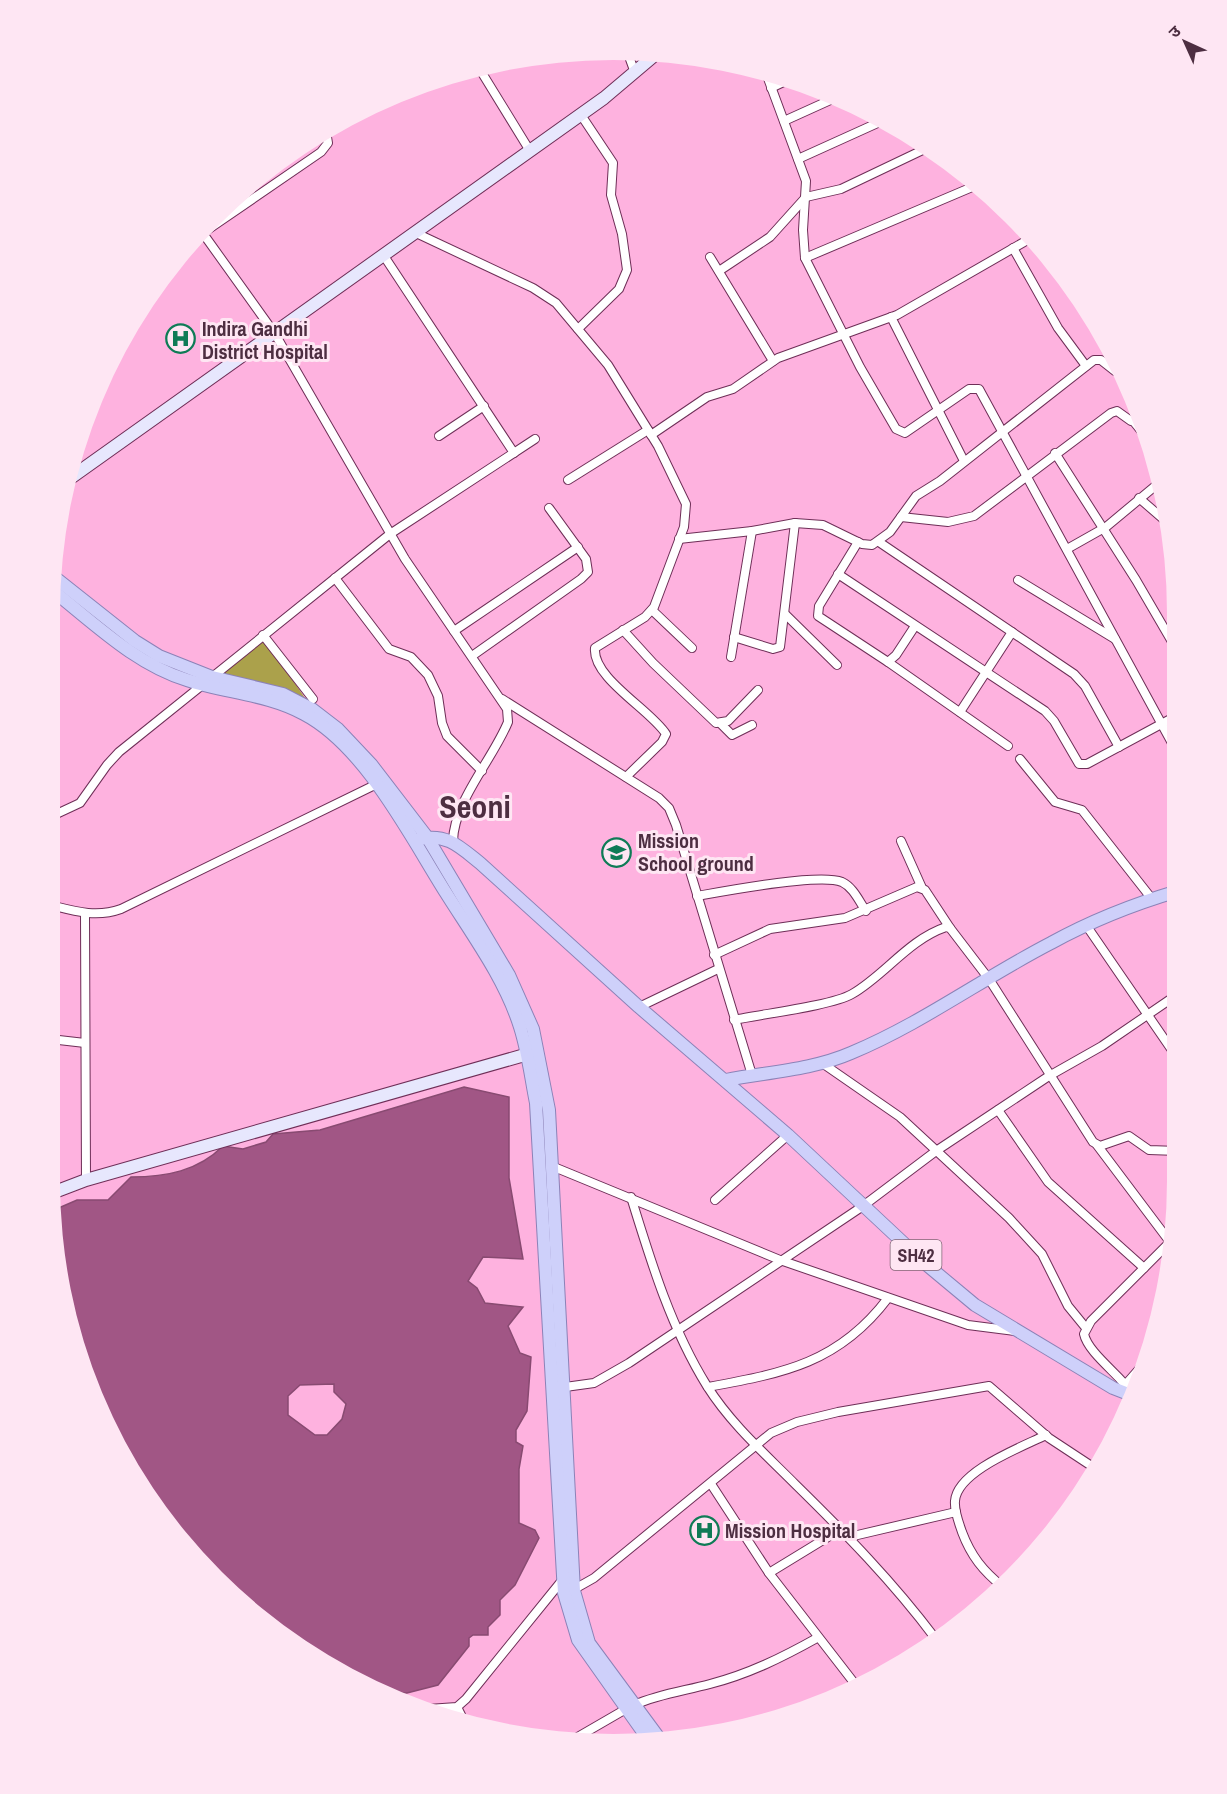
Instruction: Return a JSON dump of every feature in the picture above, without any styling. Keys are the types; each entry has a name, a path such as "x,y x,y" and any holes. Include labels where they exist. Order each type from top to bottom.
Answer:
{"main road":[{"path":"61,582 135,641 207,681"},
{"path":"60,597 142,660 163,671 207,681 259,697 305,715 342,744 380,782 426,837 509,975 533,1029 536,1103 558,1388 569,1592 578,1640 630,1707 654,1733"},
{"path":"380,782 413,841 496,974 533,1052 549,1110 554,1167 558,1388"},
{"path":"413,841 426,837 444,837 453,841 639,1007 726,1080 822,1064 891,1034 1086,925 1167,894"},
{"name":"SH42","path":"726,1080 975,1305 1113,1388 1126,1390"},
{"path":"630,1707 645,1733"}],"street":[{"path":"630,60 635,73"},
{"path":"78,472 580,115 648,61"},
{"path":"484,76 530,151"},
{"path":"769,83 806,181 803,230 805,258 844,336 900,433 909,431 969,389 976,388 1003,432 1167,735"},
{"path":"771,88 777,85"},
{"path":"783,121 825,102"},
{"path":"579,329 619,289 627,270 622,234 611,195 613,163 580,115"},
{"path":"798,159 873,125"},
{"path":"233,212 321,152 327,140"},
{"path":"719,271 770,237 806,196 841,189 919,152"},
{"path":"805,258 968,189"},
{"path":"416,233 546,295 579,329 608,365 679,484 686,504 686,514 652,610 645,617 598,644 595,648 596,659 606,674 666,734 662,742 626,777"},
{"path":"206,239 275,334 390,534 507,709 508,722 458,817 453,841"},
{"path":"568,480 707,398 733,389 773,361 891,317 1024,242"},
{"path":"1013,248 1058,328 1086,366"},
{"path":"384,256 514,453"},
{"path":"710,257 773,361"},
{"path":"891,317 964,460"},
{"path":"679,539 752,531 795,522 823,525 858,542 872,545 879,542 916,496 935,485 1086,366 1098,359 1109,367"},
{"path":"439,436 484,406"},
{"path":"901,517 938,522 965,520 984,509 1026,474 1110,413 1120,412 1131,417"},
{"path":"60,812 80,803 106,765 119,752 390,534 535,440"},
{"path":"1056,453 1167,634"},
{"path":"1067,549 1104,529 1152,488"},
{"path":"1139,498 1157,514"},
{"path":"472,656 588,572 588,564 578,547 549,508"},
{"path":"734,637 777,649 782,642 795,522"},
{"path":"731,657 752,531"},
{"path":"858,542 819,606 818,616 1008,746"},
{"path":"879,542 1081,680 1119,747"},
{"path":"454,631 578,547"},
{"path":"838,574 1050,716 1079,764 1088,764 1167,721"},
{"path":"335,578 389,649 411,657 428,675 438,696 442,723 447,736 482,771"},
{"path":"1018,580 1115,639"},
{"path":"652,610 692,648"},
{"path":"785,614 837,665"},
{"path":"888,662 896,655 915,626"},
{"path":"623,630 653,663 710,718 720,723 732,735 752,725"},
{"path":"960,712 1012,632"},
{"path":"263,635 314,699"},
{"path":"720,723 728,721 758,690"},
{"path":"500,698 659,798 669,808 752,1075"},
{"path":"1020,759 1055,802 1077,806 1091,818 1152,899"},
{"path":"60,908 85,914 106,914 121,909 380,782"},
{"path":"901,841 922,888 988,979 1049,1076 1097,1145 1164,1232"},
{"path":"697,896 762,885 834,880 850,888 866,911"},
{"path":"714,955 770,929 845,918 866,911 910,890 922,888"},
{"path":"85,914 86,1180"},
{"path":"1086,925 1167,1044"},
{"path":"734,1020 850,995 893,960 930,935 946,927 950,928"},
{"path":"639,1007 718,969"},
{"path":"558,1388 594,1383 629,1363 863,1206 936,1151 1049,1076 1102,1046 1167,1001"},
{"path":"60,1041 85,1043"},
{"path":"60,1190 86,1180 533,1052"},
{"path":"822,1064 883,1104 1030,1240 1051,1268 1068,1306 1086,1328"},
{"path":"998,1110 1048,1182 1144,1268"},
{"path":"715,1200 788,1135"},
{"path":"1097,1145 1129,1136 1149,1150 1167,1151"},
{"path":"554,1167 780,1260 968,1325 1016,1331"},
{"path":"631,1197 648,1255 677,1330 708,1387 737,1426 849,1537 907,1601 932,1633"},
{"path":"1127,1387 1089,1346 1084,1334 1086,1328 1162,1250"},
{"path":"708,1387 783,1372 813,1361 863,1328 888,1298"},
{"path":"569,1592 594,1578 711,1484 755,1444 797,1422 979,1386 995,1389 1046,1435 1089,1464"},
{"path":"996,1580 974,1559 956,1512 956,1496 971,1476 993,1461 1046,1435"},
{"path":"711,1484 769,1573 852,1680"},
{"path":"849,1537 956,1512"},
{"path":"769,1573 841,1529"},
{"path":"445,1708 457,1707 568,1577"},
{"path":"584,1733 630,1707 657,1696 710,1684 772,1663 818,1638"},
{"path":"457,1707 459,1712"}],"shaded area":[{"path":"264,638 307,701 217,676"},
{"path":"464,1087 509,1097 509,1178 523,1259 483,1257 468,1281 477,1288 485,1303 523,1307 508,1326 520,1353 531,1357 527,1411 516,1430 516,1442 523,1446 519,1469 519,1523 535,1530 539,1538 515,1585 500,1600 500,1615 488,1627 488,1635 473,1635 469,1638 469,1646 438,1685 405,1693 369,1677 306,1641 249,1597 222,1572 174,1517 153,1488 117,1425 89,1358 71,1288 61,1207 77,1200 108,1200 131,1177 157,1176 181,1171 203,1161 223,1146 243,1149 266,1142 273,1134 320,1130","holes":["334,1384 334,1392 346,1404 342,1419 327,1435 315,1435 288,1415 288,1396 300,1385"]}],"place":[{"name":"Indira Gandhi District Hospital","path":"181,339"},
{"name":"Mission School ground","path":"617,852"},
{"name":"Mission Hospital","path":"704,1530"}],"district":[{"name":"Seoni","path":"475,806"}]}
